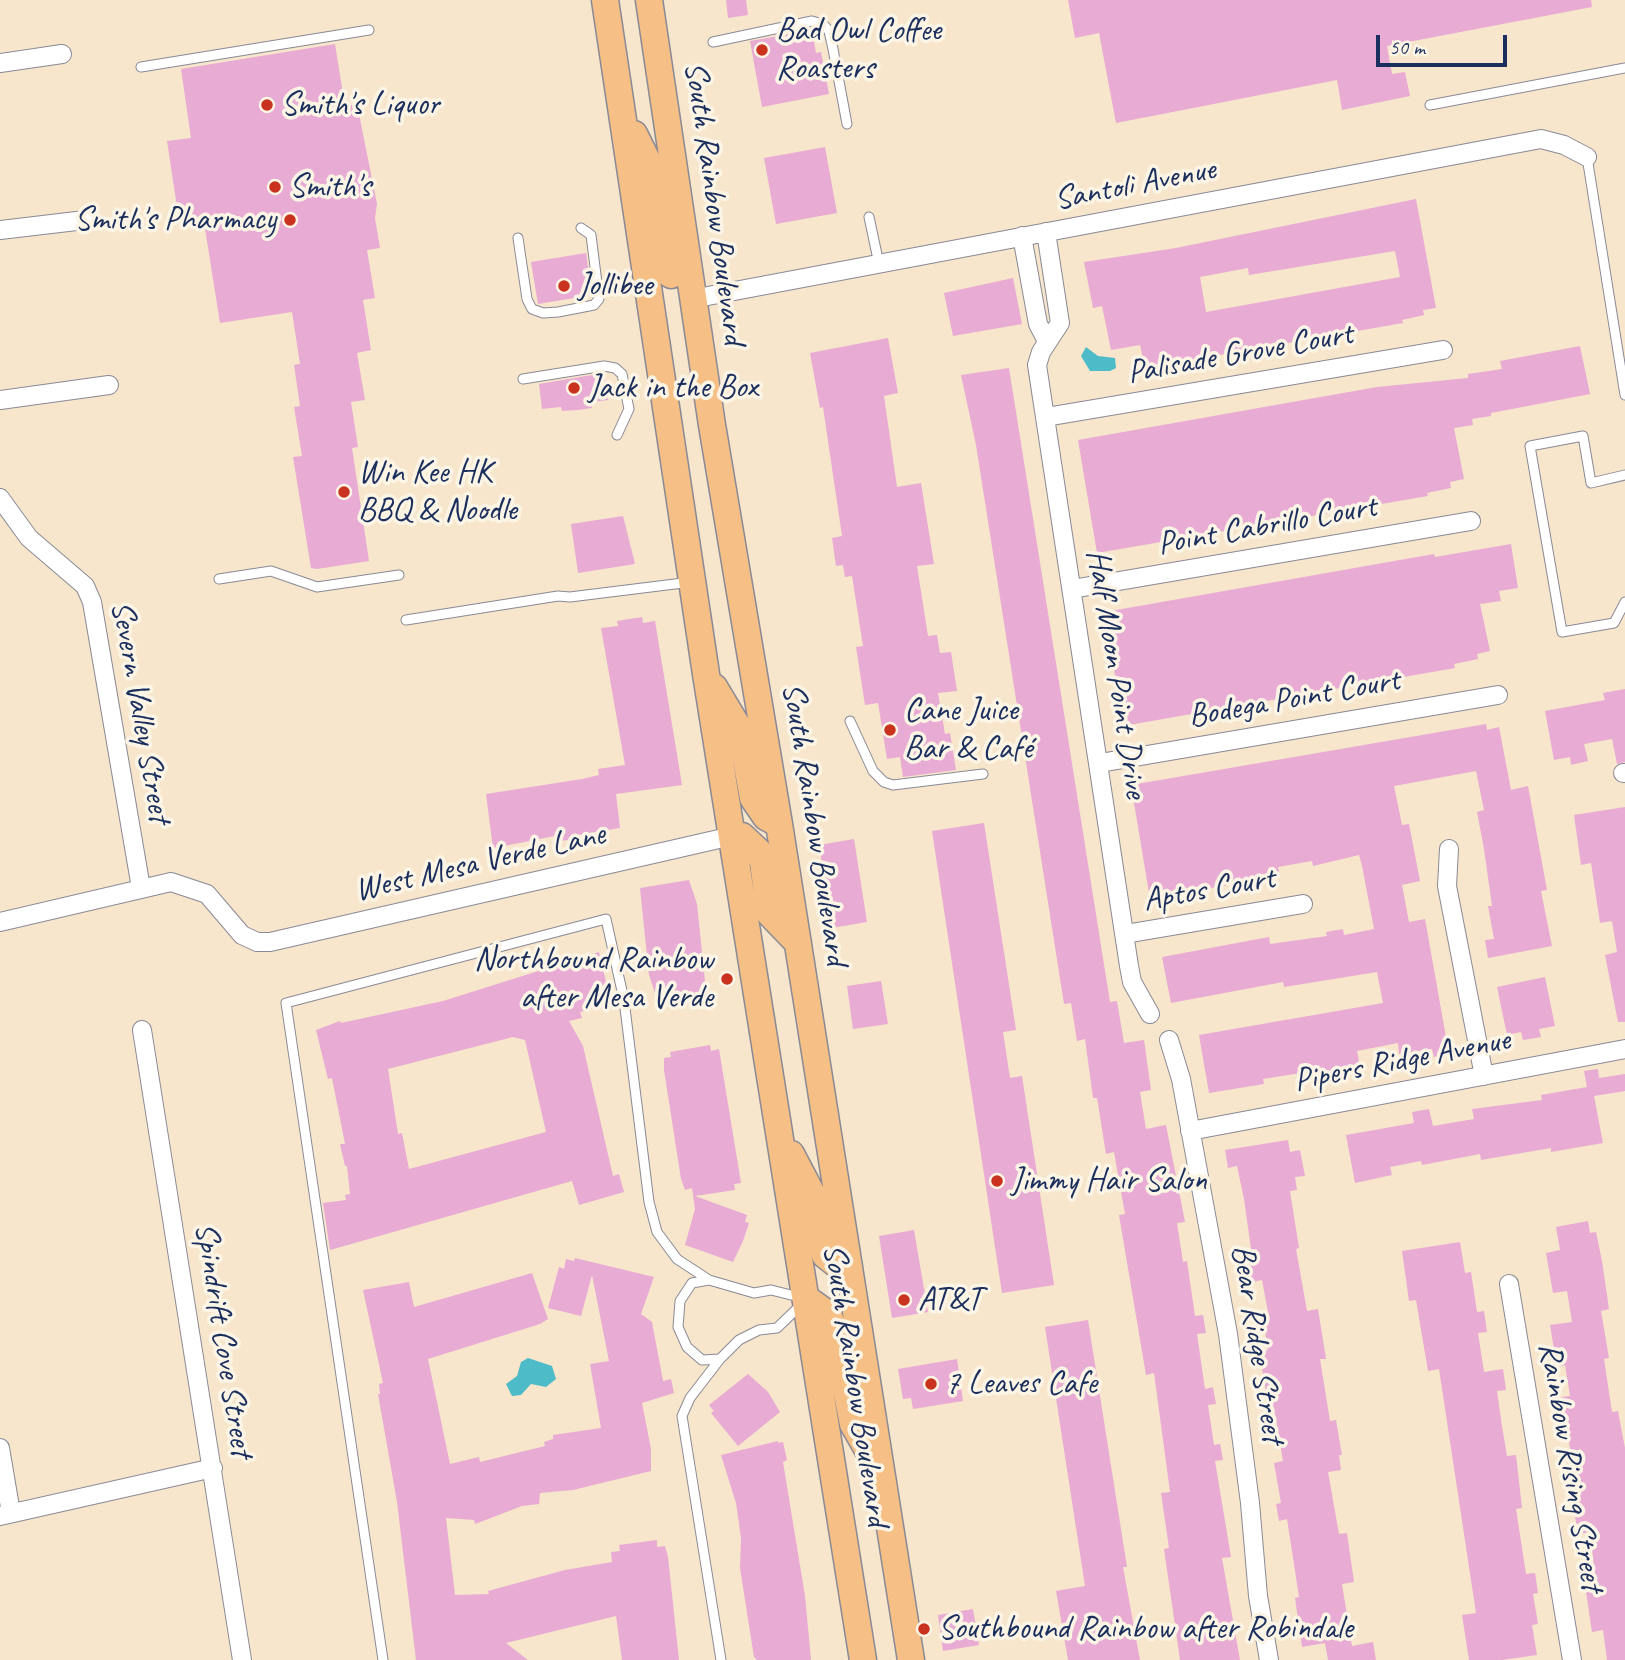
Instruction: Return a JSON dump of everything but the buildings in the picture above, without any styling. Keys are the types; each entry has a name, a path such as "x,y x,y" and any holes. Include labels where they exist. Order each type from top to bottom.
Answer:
{"main road":[{"name":"South Rainbow Boulevard","path":"606,0 706,674 863,1660"},
{"name":"South Rainbow Boulevard","path":"649,0 692,299 799,943 911,1660"},
{"path":"621,107 654,174 671,275 677,290 692,299"},
{"path":"654,319 667,321 680,335 691,390 712,425"},
{"path":"706,674 741,732 753,798 766,817 779,824"},
{"path":"732,836 742,836 758,851 763,862 770,914 799,943"},
{"path":"781,1134 812,1194 825,1255 850,1275"},
{"path":"807,1299 828,1314 834,1328 853,1424 883,1476"}],"street":[{"path":"0,63 62,54"},
{"name":"Santoli Avenue","path":"692,299 1541,139 1564,145 1587,157"},
{"path":"0,230 85,220"},
{"name":"Half Moon Point Drive","path":"1046,232 1060,323 1047,341 1037,365 1132,982 1150,1014"},
{"path":"1022,236 1038,324 1047,341"},
{"name":"Palisade Grove Court","path":"1046,417 1443,350"},
{"path":"0,400 109,385"},
{"name":"Severn Valley Street","path":"0,498 29,538 85,586 92,602 141,888"},
{"name":"Point Cabrillo Court","path":"1072,589 1471,521"},
{"name":"Bodega Point Court","path":"1100,763 1498,695"},
{"name":"West Mesa Verde Lane","path":"141,888 171,882 207,894 242,935 257,942 270,942 732,836"},
{"path":"1449,849 1447,886 1483,1076"},
{"path":"0,922 141,888"},
{"name":"Aptos Court","path":"1125,934 1303,904"},
{"name":"Spindrift Cove Street","path":"142,1030 214,1468 242,1660"},
{"name":"Bear Ridge Street","path":"1169,1040 1190,1131 1228,1334 1250,1503 1258,1596 1269,1660"},
{"name":"Pipers Ridge Avenue","path":"1190,1131 1625,1049"},
{"name":"Rainbow Rising Street","path":"1509,1284 1572,1660"},
{"path":"0,1448 5,1515 214,1468"}],"lane":[{"path":"713,42 812,21 823,24 831,40 847,124"},
{"path":"141,67 369,30"},
{"path":"1430,105 1625,68"},
{"path":"1587,157 1625,395"},
{"path":"869,217 879,264"},
{"path":"518,238 527,299 532,309 543,313 558,312 594,305 599,299 591,235 581,228"},
{"path":"523,379 604,366 615,368 622,374 629,410 617,435"},
{"path":"1625,475 1591,483 1583,436 1530,446 1562,632 1614,623 1625,603"},
{"path":"219,579 271,570 317,587 399,575"},
{"path":"406,620 558,596 570,597 692,582"},
{"path":"850,721 873,771 884,782 893,785 983,774"},
{"path":"383,1660 286,1003 606,919 624,1000 649,1202 657,1232 677,1259 709,1280 754,1293 771,1290 807,1299"},
{"path":"709,1280 692,1283 680,1301 678,1327 687,1347 702,1360 720,1359"},
{"path":"721,1660 682,1416 690,1398 720,1359 739,1340 759,1331 777,1328 807,1299"}],"water":[{"path":"1086,347 1098,356 1115,358 1116,368 1110,371 1090,371 1081,356"},
{"path":"528,1358 552,1366 556,1379 546,1387 531,1384 521,1395 512,1396 506,1384 517,1376 521,1362"}],"place":[{"name":"Bad Owl Coffee Roasters","path":"762,50"},
{"name":"Smith's Liquor","path":"267,105"},
{"name":"Smith's","path":"275,187"},
{"name":"Smith's Pharmacy","path":"290,220"},
{"name":"Jollibee","path":"564,286"},
{"name":"Jack in the Box","path":"574,388"},
{"name":"Win Kee HK BBQ & Noodle","path":"344,492"},
{"name":"Cane Juice Bar & Café","path":"890,730"},
{"name":"Northbound Rainbow after Mesa Verde","path":"727,979"},
{"name":"Jimmy Hair Salon","path":"997,1181"},
{"name":"AT&T","path":"904,1300"},
{"name":"7 Leaves Cafe","path":"931,1384"},
{"name":"Southbound Rainbow after Robindale","path":"924,1629"}]}
